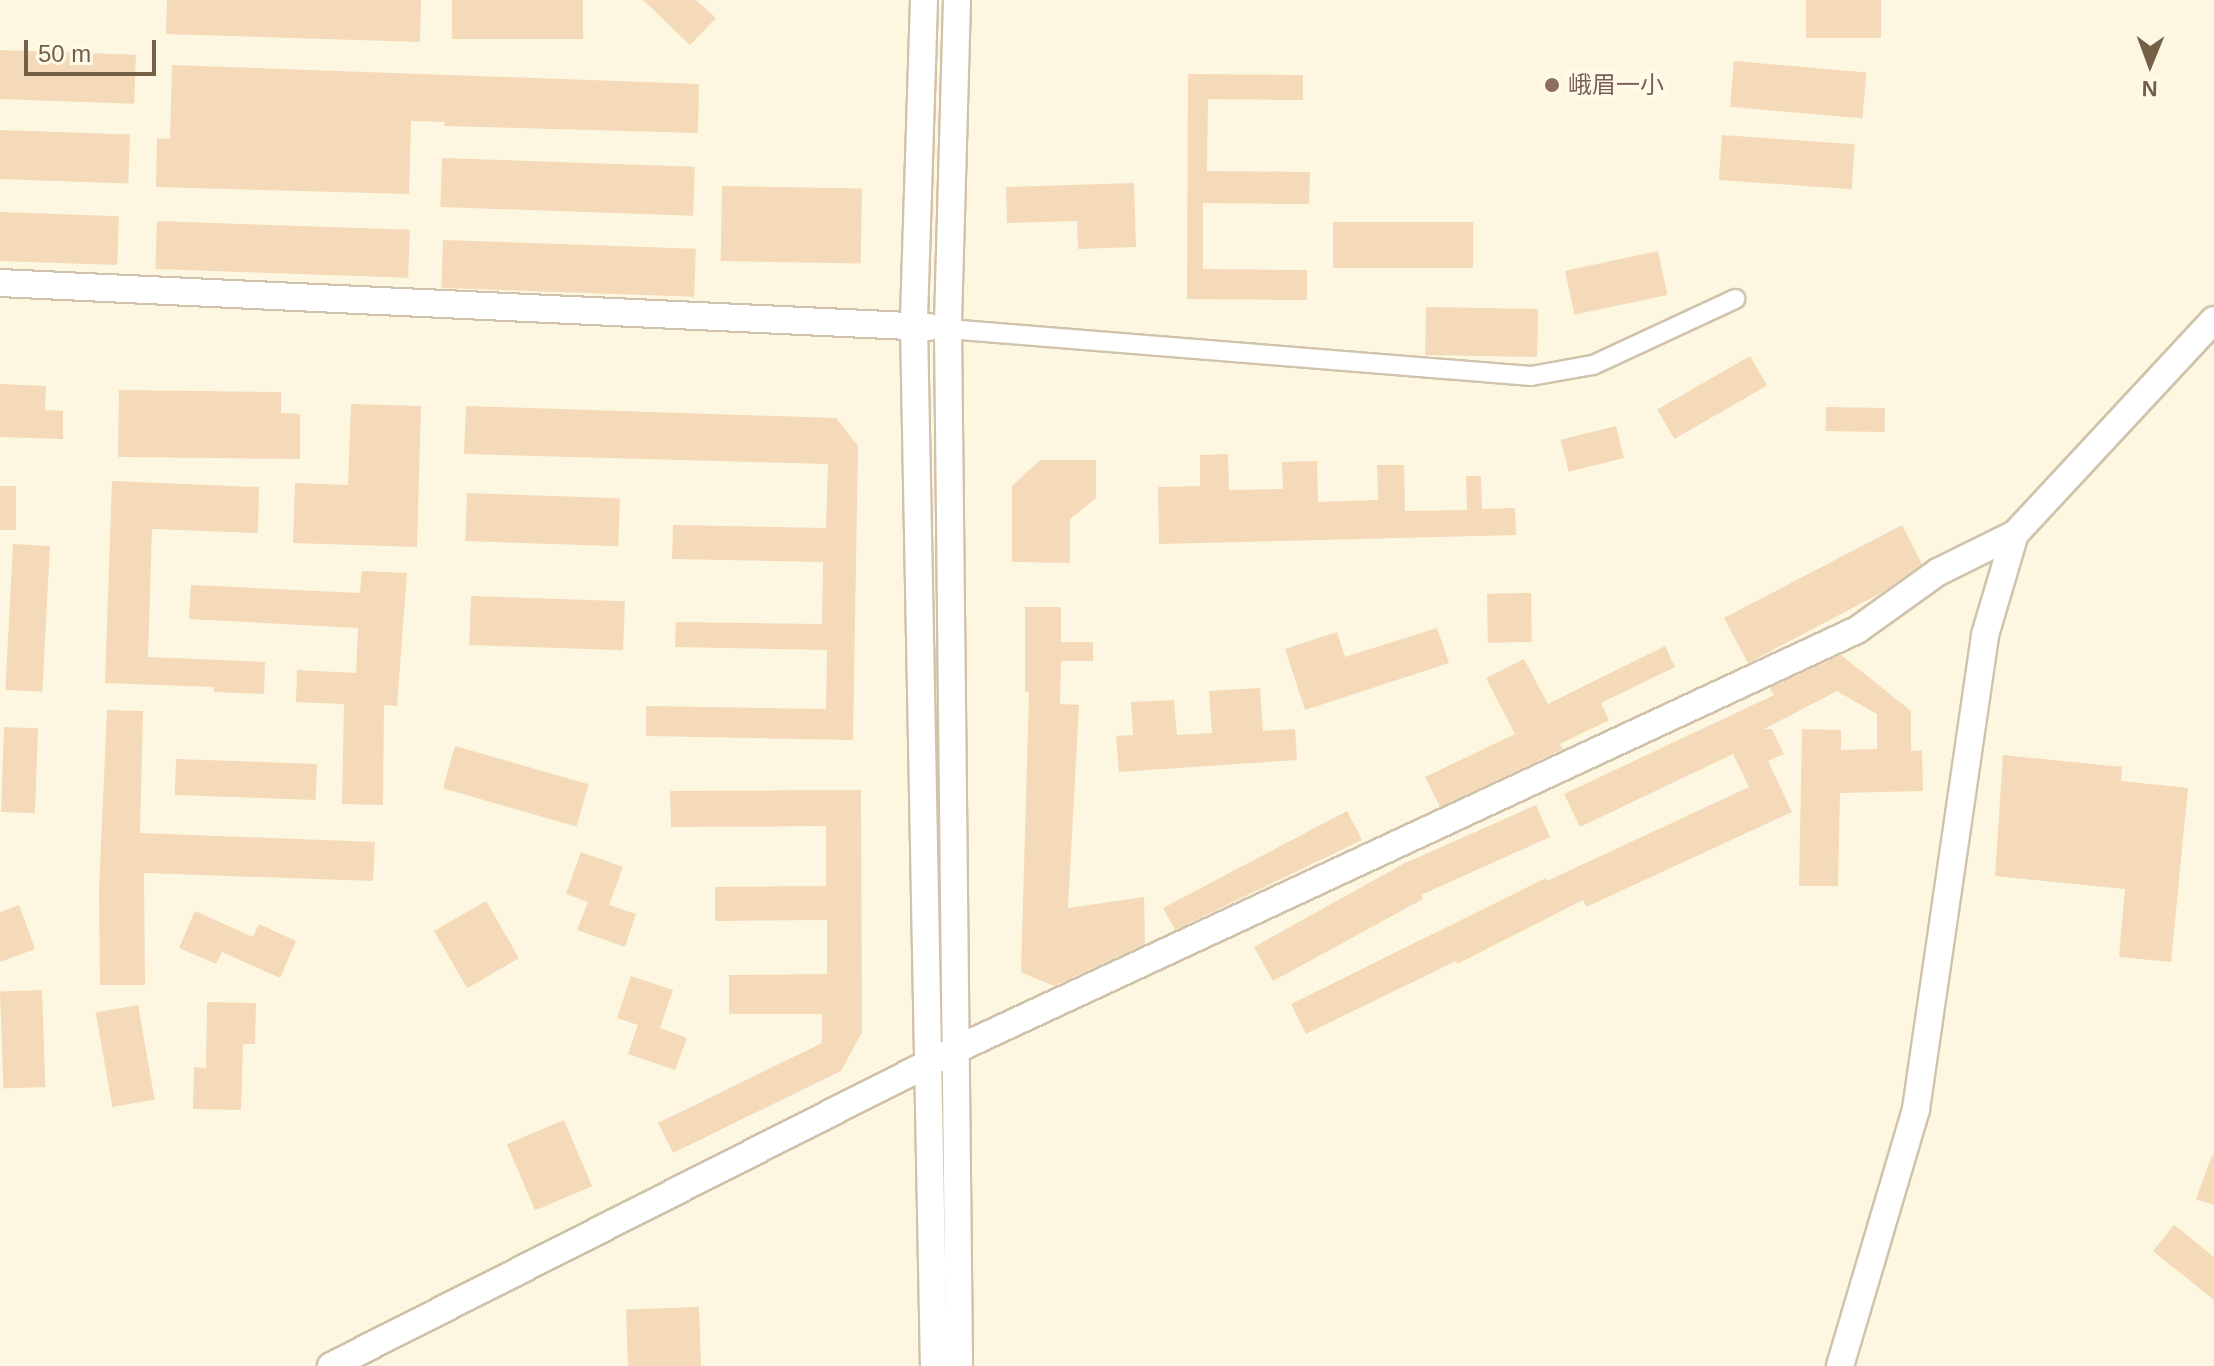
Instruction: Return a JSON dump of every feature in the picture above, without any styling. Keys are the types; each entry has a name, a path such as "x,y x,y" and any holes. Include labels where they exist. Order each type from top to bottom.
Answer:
{"main road":[{"path":"924,0 914,326 934,1366"},
{"path":"957,0 948,329 959,1366"},
{"path":"0,283 948,329"},
{"path":"331,1366 955,1050 1857,630 1938,572 2015,534 2214,320"},
{"path":"1840,1366 1916,1109 1985,635 2015,534"}],"street":[{"path":"948,329 1531,376 1593,365 1735,299"}],"building":[{"path":"167,0 421,0 420,42 166,34"},
{"path":"452,0 583,0 583,39 452,39"},
{"path":"643,0 696,0 716,18 690,45"},
{"path":"1806,0 1881,0 1881,38 1806,38"},
{"path":"0,50 136,55 134,104 0,99"},
{"path":"1734,61 1866,73 1862,118 1730,107"},
{"path":"172,65 699,84 698,133 444,126 445,122 411,121 409,194 156,187 157,138 170,139"},
{"path":"1188,74 1303,75 1303,100 1208,99 1207,171 1310,172 1309,204 1203,203 1203,269 1307,270 1307,300 1187,299"},
{"path":"0,130 130,135 128,184 0,179"},
{"path":"1722,135 1855,144 1852,189 1719,180"},
{"path":"442,158 695,167 693,216 440,207"},
{"path":"1134,183 1136,247 1078,249 1077,221 1007,223 1006,187"},
{"path":"722,186 862,188 861,263 721,261"},
{"path":"0,212 119,216 117,265 0,261"},
{"path":"157,221 410,230 408,278 155,269"},
{"path":"1333,222 1473,222 1473,268 1333,268"},
{"path":"443,240 696,249 694,297 441,288"},
{"path":"1658,251 1667,295 1574,315 1565,271"},
{"path":"1426,307 1538,309 1537,357 1425,355"},
{"path":"1750,356 1767,385 1674,439 1657,410"},
{"path":"0,384 46,386 45,410 63,411 63,439 0,437"},
{"path":"119,390 281,392 281,413 300,414 300,459 118,457"},
{"path":"351,404 421,406 417,547 293,543 295,483 348,485"},
{"path":"466,406 836,418 858,446 853,740 646,736 646,706 826,709 827,650 675,647 676,622 822,624 823,562 672,559 673,525 826,528 828,464 464,454"},
{"path":"1826,407 1885,408 1885,432 1826,431"},
{"path":"1616,426 1624,458 1569,472 1561,440"},
{"path":"1228,454 1229,490 1283,489 1282,462 1317,461 1318,502 1378,500 1377,465 1404,465 1405,511 1467,510 1466,476 1481,476 1482,509 1515,508 1516,535 1159,544 1158,487 1200,486 1200,455"},
{"path":"1040,460 1096,460 1096,498 1070,519 1070,563 1012,562 1012,486"},
{"path":"112,481 259,487 258,533 152,529 148,657 265,662 264,694 214,692 214,687 105,683"},
{"path":"0,486 16,486 16,530 0,530"},
{"path":"467,493 620,498 618,546 465,541"},
{"path":"1902,525 1922,564 1881,593 1748,663 1724,618"},
{"path":"13,544 50,546 42,692 5,690"},
{"path":"362,571 407,573 397,706 384,705 383,805 342,804 344,704 296,702 297,670 356,673 358,628 189,619 191,585 360,593"},
{"path":"1531,593 1532,642 1488,643 1487,594"},
{"path":"471,596 625,601 623,650 469,645"},
{"path":"1025,607 1061,607 1061,642 1093,642 1093,661 1061,661 1060,704 1079,705 1068,908 1144,897 1145,944 1054,986 1021,972 1029,692 1025,692"},
{"path":"1437,628 1449,663 1305,710 1285,649 1337,632 1345,657"},
{"path":"1665,646 1675,667 1601,703 1609,720 1560,744 1563,749 1440,807 1425,777 1515,734 1486,678 1524,659 1548,704"},
{"path":"1841,655 1911,711 1911,751 1922,750 1923,791 1840,793 1838,886 1799,886 1802,729 1841,730 1841,750 1877,749 1877,714 1837,691 1764,729 1772,729 1784,754 1768,761 1792,812 1586,907 1583,900 1457,964 1456,961 1306,1034 1291,1004 1546,878 1547,881 1749,787 1733,754 1580,827 1564,794 1774,695 1770,688"},
{"path":"1260,688 1263,731 1295,729 1297,760 1119,772 1116,736 1133,735 1131,702 1174,700 1177,735 1212,733 1209,691"},
{"path":"107,710 143,711 140,833 375,842 373,881 144,873 145,985 100,985 99,887"},
{"path":"4,727 38,728 35,813 1,812"},
{"path":"455,746 589,784 576,827 443,788"},
{"path":"2003,755 2122,767 2121,781 2188,788 2171,962 2119,957 2125,889 1995,876"},
{"path":"176,759 317,764 316,800 175,795"},
{"path":"861,790 862,1032 841,1071 673,1153 658,1123 822,1043 822,1014 729,1014 729,975 827,974 827,920 715,921 715,887 826,886 826,826 671,827 670,791"},
{"path":"1536,805 1550,837 1421,895 1423,899 1273,981 1254,947 1403,864"},
{"path":"1347,811 1362,840 1175,930 1163,908"},
{"path":"581,852 623,867 609,905 636,914 625,947 577,930 588,902 566,894"},
{"path":"486,901 519,958 467,988 434,931"},
{"path":"19,905 35,949 0,962 0,912"},
{"path":"195,911 253,937 259,924 296,941 280,978 222,952 216,964 179,948"},
{"path":"631,976 673,990 660,1028 687,1038 675,1070 628,1054 638,1025 617,1018"},
{"path":"42,990 45,1087 3,1088 0,991"},
{"path":"207,1002 256,1003 255,1044 243,1044 241,1110 193,1109 194,1067 206,1068"},
{"path":"138,1005 155,1100 112,1107 96,1012"},
{"path":"564,1120 592,1186 535,1211 507,1144"},
{"path":"2214,1156 2214,1205 2196,1199"},
{"path":"2174,1225 2214,1257 2214,1300 2153,1251"},
{"path":"699,1307 701,1366 628,1366 626,1310"}],"place":[{"name":"峨眉一小","path":"1552,85"}]}
